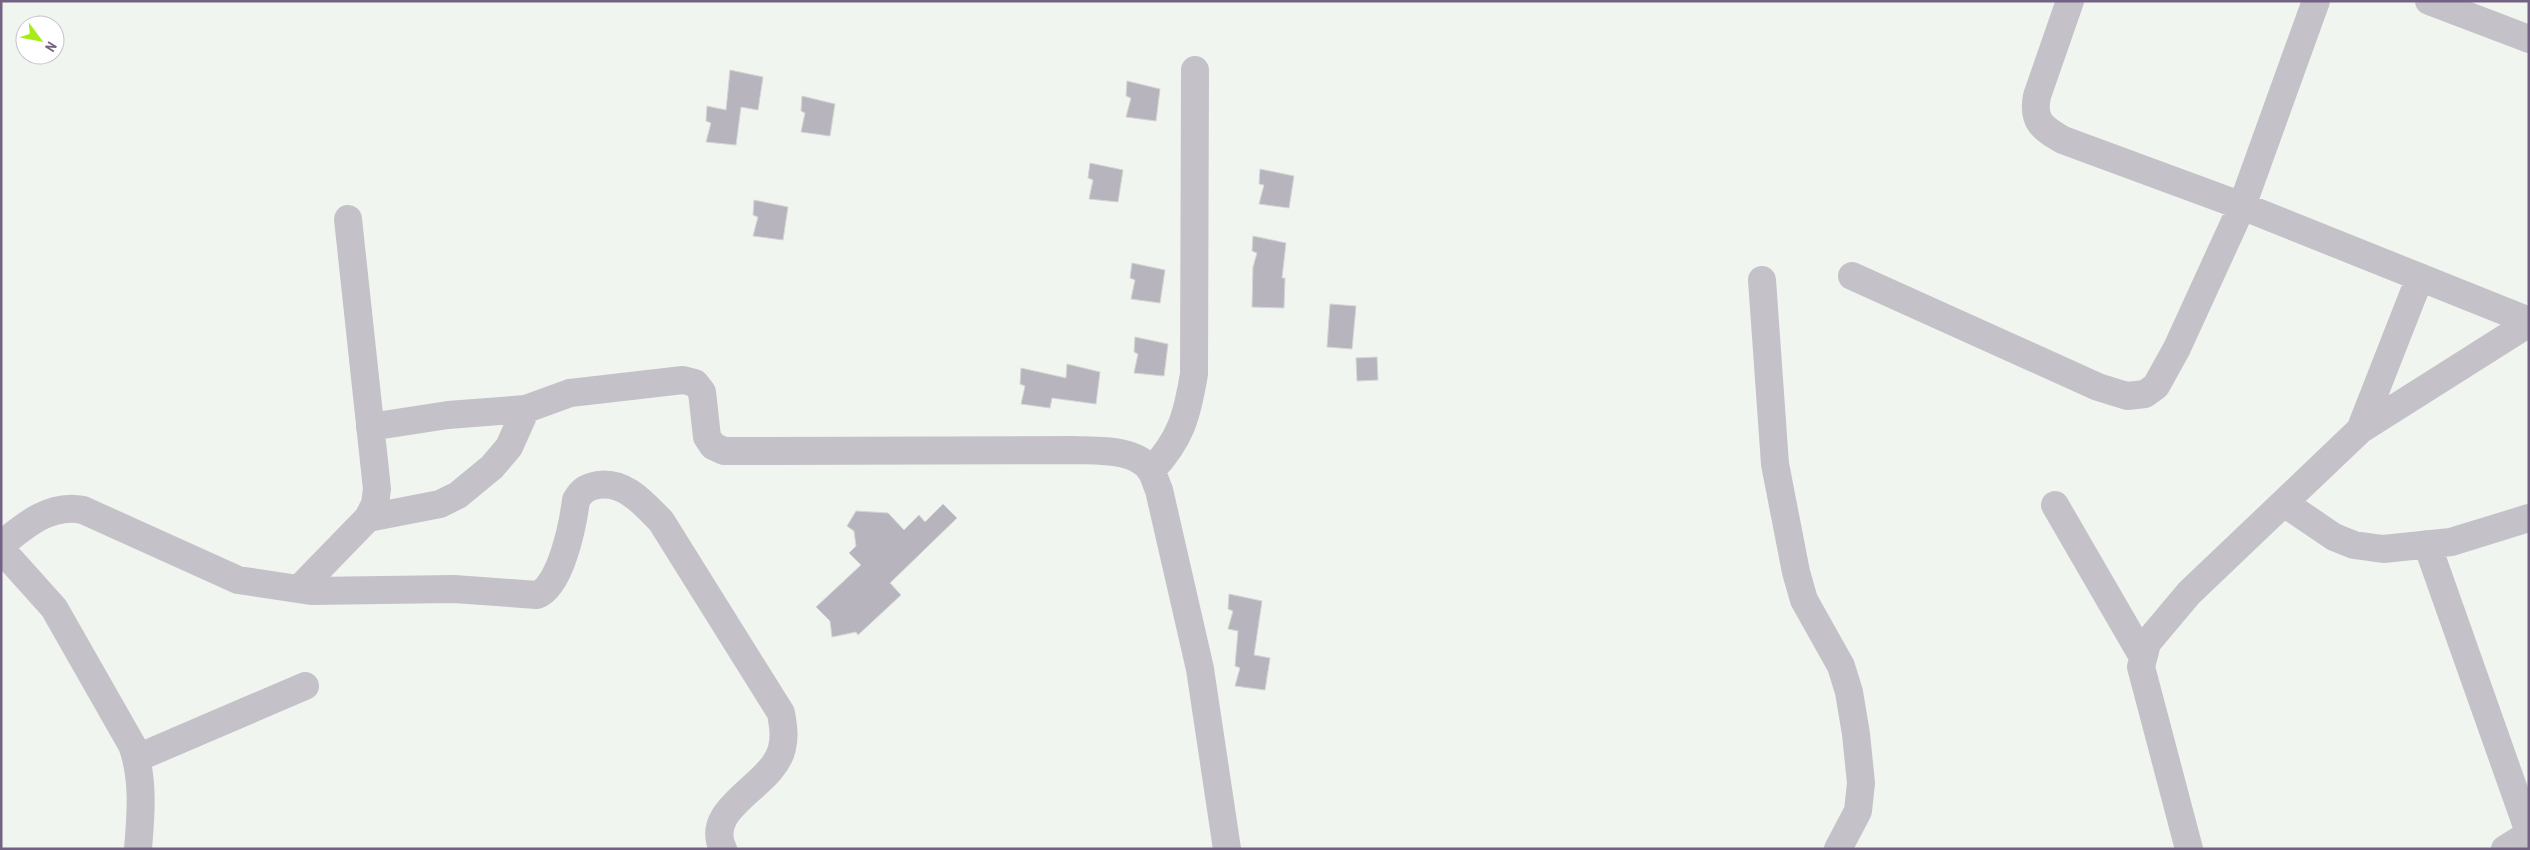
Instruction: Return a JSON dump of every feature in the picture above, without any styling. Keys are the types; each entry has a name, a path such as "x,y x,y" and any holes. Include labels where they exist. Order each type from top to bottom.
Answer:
{"street":[{"path":"2070,1 2034,109 2038,120 2047,131 2063,140 2242,206 2529,322"},
{"path":"1852,276 2098,387 2133,396 2144,394 2156,386 2177,348 2242,206 2316,1"},
{"path":"2429,1 2529,39"},
{"path":"1151,470 1167,454 1180,434 1188,411 1194,374 1195,70"},
{"path":"299,589 368,518 375,504 377,489 348,219"},
{"path":"2360,430 2420,277"},
{"path":"1762,280 1775,464 1796,572 1804,600 1841,666 1849,692 1856,734 1861,783 1858,811 1838,849"},
{"path":"2189,849 2141,667 2143,657 2155,632 2183,600 2360,430 2529,322"},
{"path":"370,427 448,415 526,409 570,393 682,380 695,383 702,392 707,437 713,446 724,451 1083,450 1118,452 1141,461 1151,470 1159,490 1192,627 1226,849"},
{"path":"368,518 440,504 458,495 492,467 509,447 526,409"},
{"path":"1,545 18,531 51,511 72,507 84,510 238,580 327,591 454,589 536,595 544,592 555,578 576,500 581,492 594,486 617,485 634,495 661,521 781,713 784,732 782,750 764,778 736,802 724,817 718,832 723,849"},
{"path":"2284,502 2334,537 2354,546 2383,549 2451,542 2529,518"},
{"path":"2055,505 2143,657"},
{"path":"2427,544 2529,833 2505,849"},
{"path":"1,549 54,608 112,707 137,758 142,812 138,849"},
{"path":"137,758 305,686"}],"building":[{"path":"730,70 763,77 758,110 741,107 736,145 706,142 711,123 706,121 707,106 726,110"},
{"path":"1127,81 1160,89 1156,121 1126,117 1131,98 1126,96"},
{"path":"802,96 835,104 830,136 801,132 805,113 801,111"},
{"path":"1090,163 1123,170 1118,202 1089,199 1093,180 1088,178"},
{"path":"1260,169 1294,176 1289,208 1259,204 1264,185 1259,184"},
{"path":"754,200 788,207 783,240 753,236 758,217 753,215"},
{"path":"1253,236 1286,243 1282,278 1285,278 1284,308 1252,307 1253,267 1257,253 1252,251"},
{"path":"1132,263 1165,270 1160,303 1131,299 1135,280 1130,278"},
{"path":"1330,304 1356,306 1352,349 1327,347"},
{"path":"1135,337 1168,344 1164,376 1134,373 1138,354 1134,352"},
{"path":"1377,357 1378,380 1357,381 1356,358"},
{"path":"1067,364 1100,372 1096,404 1052,398 1050,408 1021,404 1025,386 1020,384 1021,368 1066,378"},
{"path":"943,504 957,518 890,583 901,595 858,635 856,632 832,637 830,621 816,607 861,565 849,553 856,546 854,531 847,526 856,511 888,513 904,530 919,515 925,522"},
{"path":"1229,594 1262,601 1254,655 1270,658 1265,690 1235,686 1240,668 1235,666 1238,631 1228,629 1233,611 1228,609"}]}
